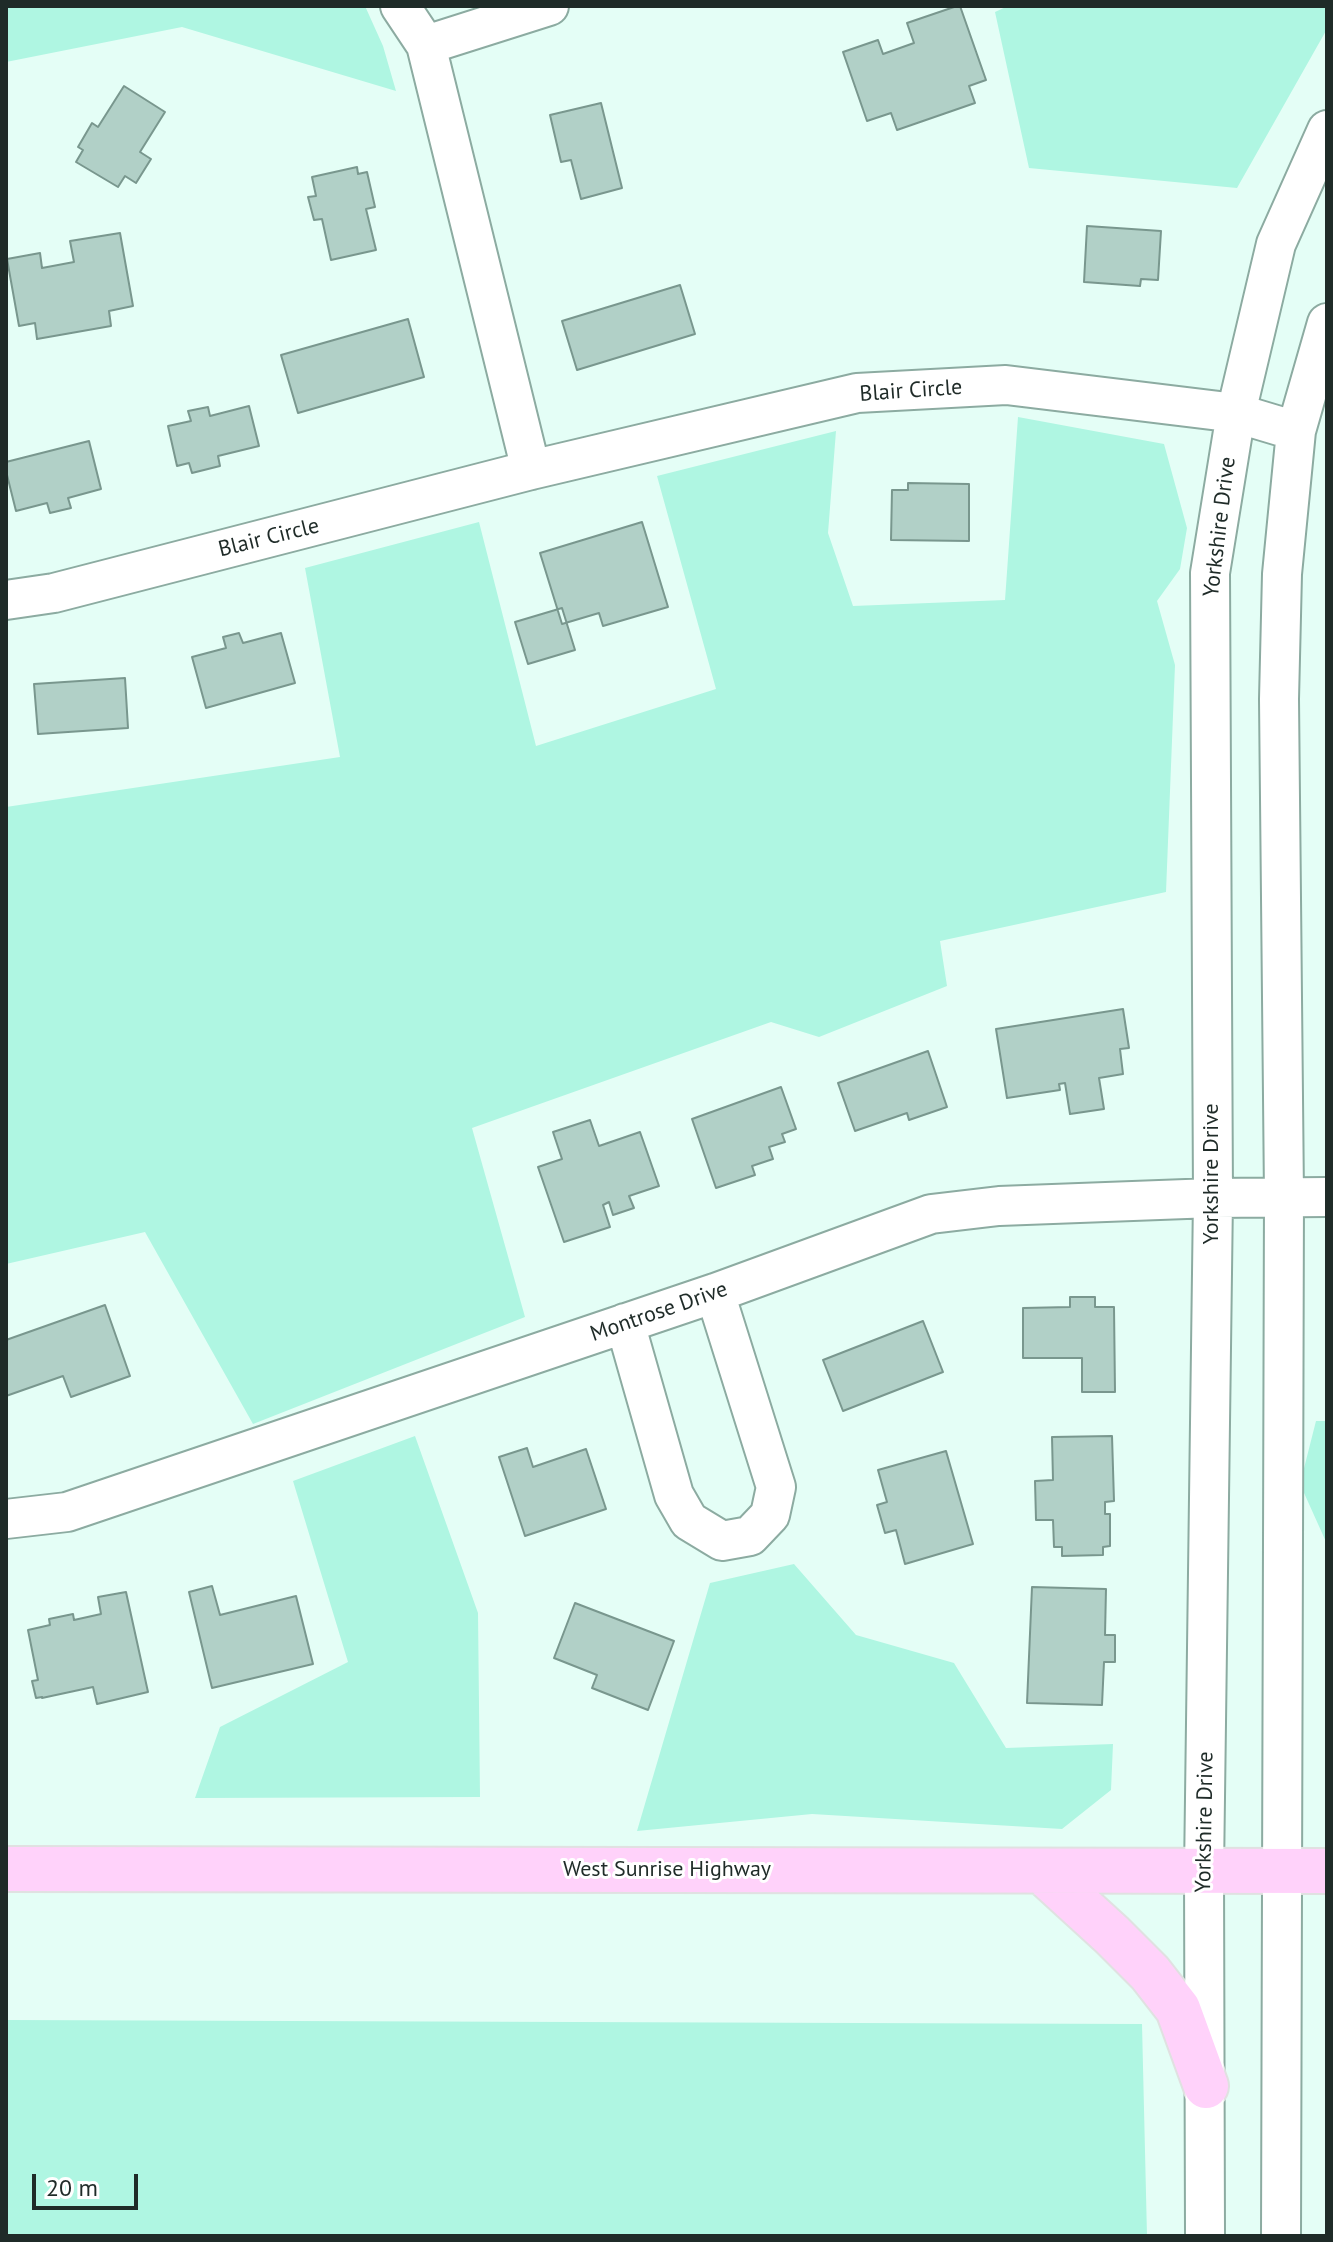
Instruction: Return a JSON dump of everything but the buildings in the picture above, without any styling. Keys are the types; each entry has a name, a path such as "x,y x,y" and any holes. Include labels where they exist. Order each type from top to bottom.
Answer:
{"main road":[{"name":"West Sunrise Highway","path":"6,1869 1327,1871"},
{"path":"1042,1871 1150,1973 1178,2009 1206,2086"}],"street":[{"path":"400,6 426,45 531,470"},
{"path":"426,45 549,6"},
{"name":"Yorkshire Drive","path":"1205,2236 1204,1872 1213,1198 1210,573 1236,413 1276,244 1327,130"},
{"path":"1281,2236 1284,1196 1279,699 1282,574 1296,431 1327,323"},
{"name":"Blair Circle","path":"6,600 70,589 531,470 857,393 1006,385 1236,413 1296,431"},
{"name":"Montrose Drive","path":"6,1519 67,1512 715,1293 931,1214 999,1206 1327,1197"},
{"path":"625,1323 674,1495 689,1521 722,1541 750,1536 770,1515 776,1487 715,1293"}],"green space":[{"path":"6,6 365,6 383,46 396,91 182,27 6,62"},
{"path":"1008,6 1327,6 1327,29 1237,188 1029,168 995,12"},
{"path":"1018,417 1164,444 1187,528 1180,569 1157,601 1175,665 1166,892 940,941 947,986 819,1037 771,1022 472,1128 525,1317 253,1424 145,1232 6,1264 6,807 340,757 305,568 479,522 536,746 716,689 657,476 836,431 828,533 853,606 1005,600"},
{"path":"1316,1421 1327,1421 1327,1544 1300,1484"},
{"path":"415,1436 478,1613 480,1797 195,1798 220,1727 348,1662 293,1481"},
{"path":"794,1564 856,1635 954,1663 1006,1748 1113,1744 1111,1790 1062,1829 812,1814 637,1831 710,1583"},
{"path":"6,2020 1142,2024 1147,2236 6,2236"}]}
